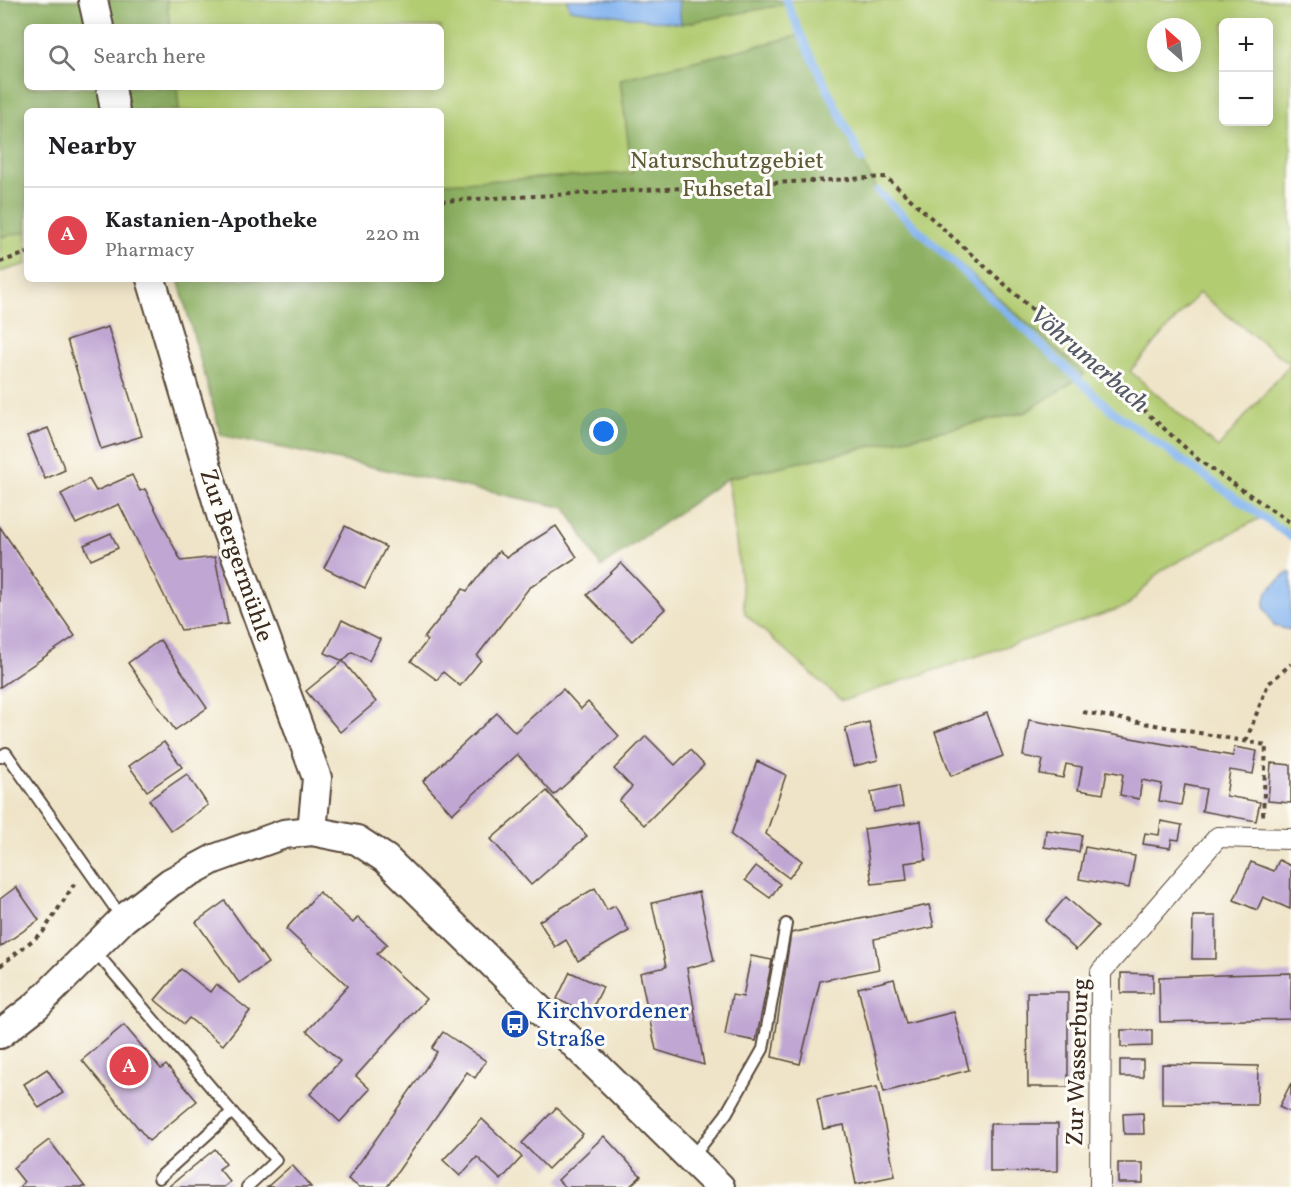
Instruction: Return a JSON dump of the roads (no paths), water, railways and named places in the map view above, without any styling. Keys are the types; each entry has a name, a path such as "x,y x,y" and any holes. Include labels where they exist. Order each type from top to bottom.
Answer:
{"main road":[{"path":"93,0 98,24"},
{"path":"112,90 114,108"},
{"name":"Zur Bergermühle","path":"152,282 223,521 317,778 312,831"},
{"path":"0,1034 36,1006 123,919 171,882 214,859 284,834 312,831 357,840 386,859 720,1187"}],"street":[{"name":"Zur Wasserburg","path":"1100,1187 1101,972 1218,837 1291,839"}],"lane":[{"path":"0,757 6,753 123,919"},
{"path":"692,1158 726,1114 763,1049 786,924"},
{"path":"92,948 276,1160 246,1187"},
{"path":"159,1178 232,1112"}],"water":[{"path":"567,0 678,0 681,24 570,9"},
{"path":"1291,572 1291,630 1274,626 1264,607 1267,592 1284,575"}],"waterway":[{"name":"Vöhrumerbach","path":"786,0 862,160"},
{"name":"Vöhrumerbach","path":"877,191 1112,411 1291,537"}],"place":[{"name":"Kirchvordener Straße","path":"515,1024"},
{"name":"Kastanien-Apotheke","path":"129,1066"}],"park label":[{"name":"Naturschutzgebiet Fuhsetal","path":"727,174"}]}
